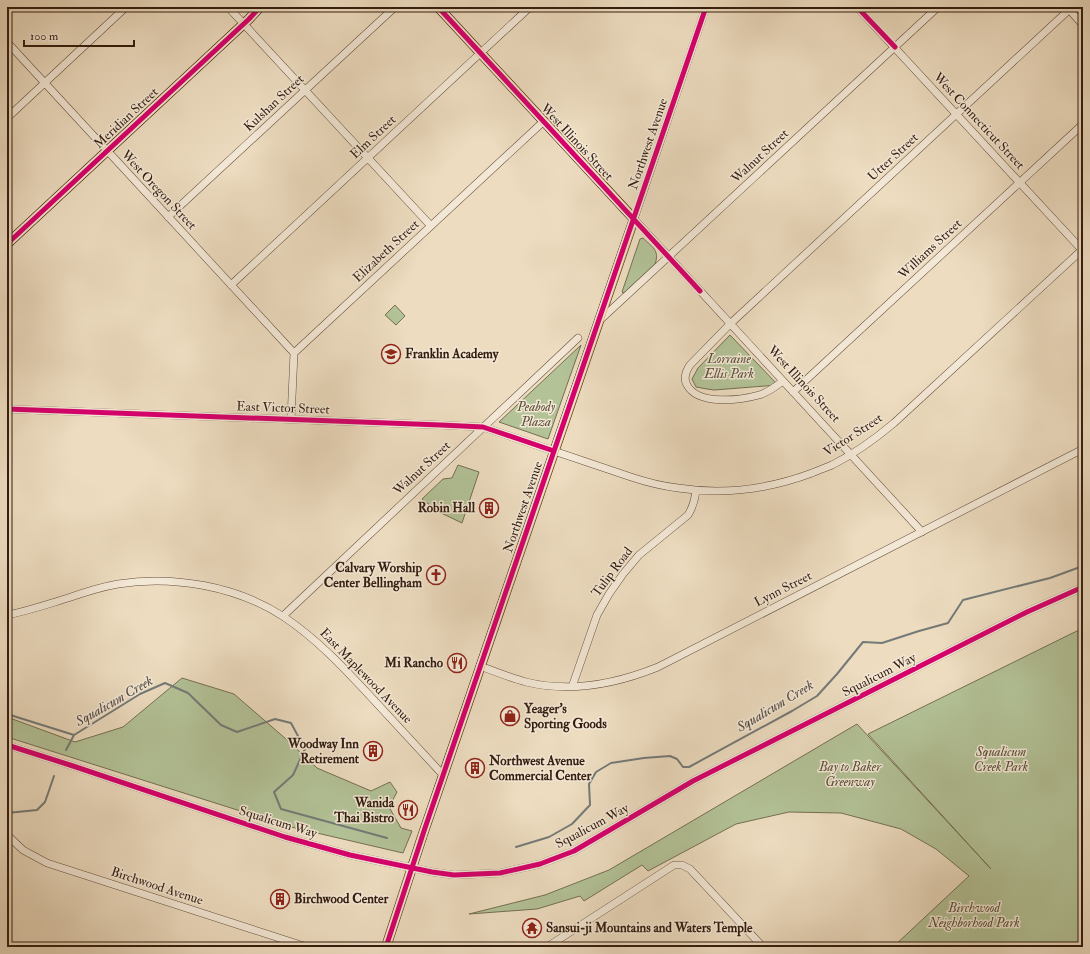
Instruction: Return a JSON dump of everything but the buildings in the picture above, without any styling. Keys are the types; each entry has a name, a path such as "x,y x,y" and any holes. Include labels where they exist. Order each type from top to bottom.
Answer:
{"main road":[{"name":"Meridian Street","path":"7,244 244,24 260,7"},
{"name":"West Illinois Street","path":"438,7 634,219"},
{"name":"Northwest Avenue","path":"386,947 480,666 634,219"}],"street":[{"path":"7,118 126,7"},
{"path":"228,7 431,226"},
{"name":"Kulshan Street","path":"168,217 395,7"},
{"name":"Elm Street","path":"231,285 530,7"},
{"name":"Northwest Avenue","path":"634,219 706,7"},
{"name":"West Connecticut Street","path":"857,7 1083,250"},
{"name":"Walnut Street","path":"598,322 938,7"},
{"path":"1070,8 1083,25"},
{"name":"Utter Street","path":"783,381 771,390 760,395 732,400 705,398 688,387 685,377 688,368 730,324 1070,8"},
{"name":"West Oregon Street","path":"7,42 294,353"},
{"name":"Elizabeth Street","path":"294,353 544,121"},
{"name":"Williams Street","path":"793,392 1083,124"},
{"name":"West Illinois Street","path":"634,219 922,532"},
{"name":"Victor Street","path":"554,451 653,484 696,490 727,491 760,488 793,480 831,466 868,443 894,423 1083,250"},
{"name":"Walnut Street","path":"283,616 578,338"},
{"path":"291,419 294,353"},
{"name":"East Victor Street","path":"7,409 483,427 554,451"},
{"name":"Lynn Street","path":"480,666 525,682 545,686 572,687 589,686 624,679 658,667 1083,449"},
{"name":"Tulip Road","path":"572,687 597,615 608,594 639,555 688,514 694,502 696,490"},
{"name":"East Maplewood Avenue","path":"7,614 39,607 102,587 124,583 153,581 187,583 206,586 224,590 252,600 283,616 301,628 336,659 443,775"},
{"name":"Squalicum Way","path":"7,745 285,837 350,855 432,872 454,875 500,873 540,864 574,851 693,781 1027,612 1083,587"},
{"name":"Birchwood Avenue","path":"7,835 23,850 47,864 307,947"},
{"path":"547,947 674,866 682,865 690,869 764,947"}],"green space":[{"path":"643,238 656,252 655,264 623,293 622,292 640,239"},
{"path":"395,305 405,316 396,325 385,315"},
{"name":"Lorraine Ellis Park","path":"730,335 778,385 714,390 696,387 692,379 698,368"},
{"name":"Peabody Plaza","path":"581,345 548,439 499,422"},
{"path":"458,465 479,472 462,523 437,511 422,499 443,479 452,478"},
{"path":"1083,628 1083,947 893,947 969,876 936,849 901,829 841,813 789,812 736,824 648,871 642,865 584,901 580,896 537,909 469,914 545,895 609,870 857,724 991,869 868,734"},
{"path":"182,678 234,694 317,768 371,791 390,782 397,792 389,807 401,828 412,831 403,853 291,827 7,737 7,717 75,742 123,727"}],"waterway":[{"name":"Squalicum Creek","path":"516,847 549,837 572,824 590,805 589,784 596,772 611,763 670,756 677,759 683,767 689,767 817,696 863,642 882,643 948,623 963,600 1050,578 1083,566"},
{"name":"Squalicum Creek","path":"7,714 74,735 140,694 165,683 188,693 221,725 237,732 275,719 291,723 305,749 293,775 274,792 281,809 387,838"},
{"path":"66,750 74,735"},
{"path":"7,813 37,810 45,802 54,776"}],"cycle path":[{"path":"7,244 249,19 260,7"},
{"path":"438,7 700,291"},
{"path":"386,947 425,828 706,7"},
{"path":"857,7 895,47"},
{"path":"7,409 483,427 554,451"},
{"path":"7,745 285,837 350,855 432,872 454,875 500,873 540,864 574,851 693,781 1027,612 1083,587"}],"place":[{"name":"Franklin Academy","path":"391,354"},
{"name":"Robin Hall","path":"489,508"},
{"name":"Calvary Worship Center Bellingham","path":"436,575"},
{"name":"Mi Rancho","path":"457,663"},
{"name":"Yeager's Sporting Goods","path":"510,716"},
{"name":"Woodway Inn Retirement","path":"373,751"},
{"name":"Northwest Avenue Commercial Center","path":"475,768"},
{"name":"Wanida Thai Bistro","path":"408,810"},
{"name":"Birchwood Center","path":"280,899"},
{"name":"Sansui-ji Mountains and Waters Temple","path":"532,928"}],"park label":[{"name":"Squalicum Creek Park","path":"1001,760"},
{"name":"Bay to Baker Greenway","path":"850,774"},
{"name":"Birchwood Neighborhood Park","path":"974,916"}]}
